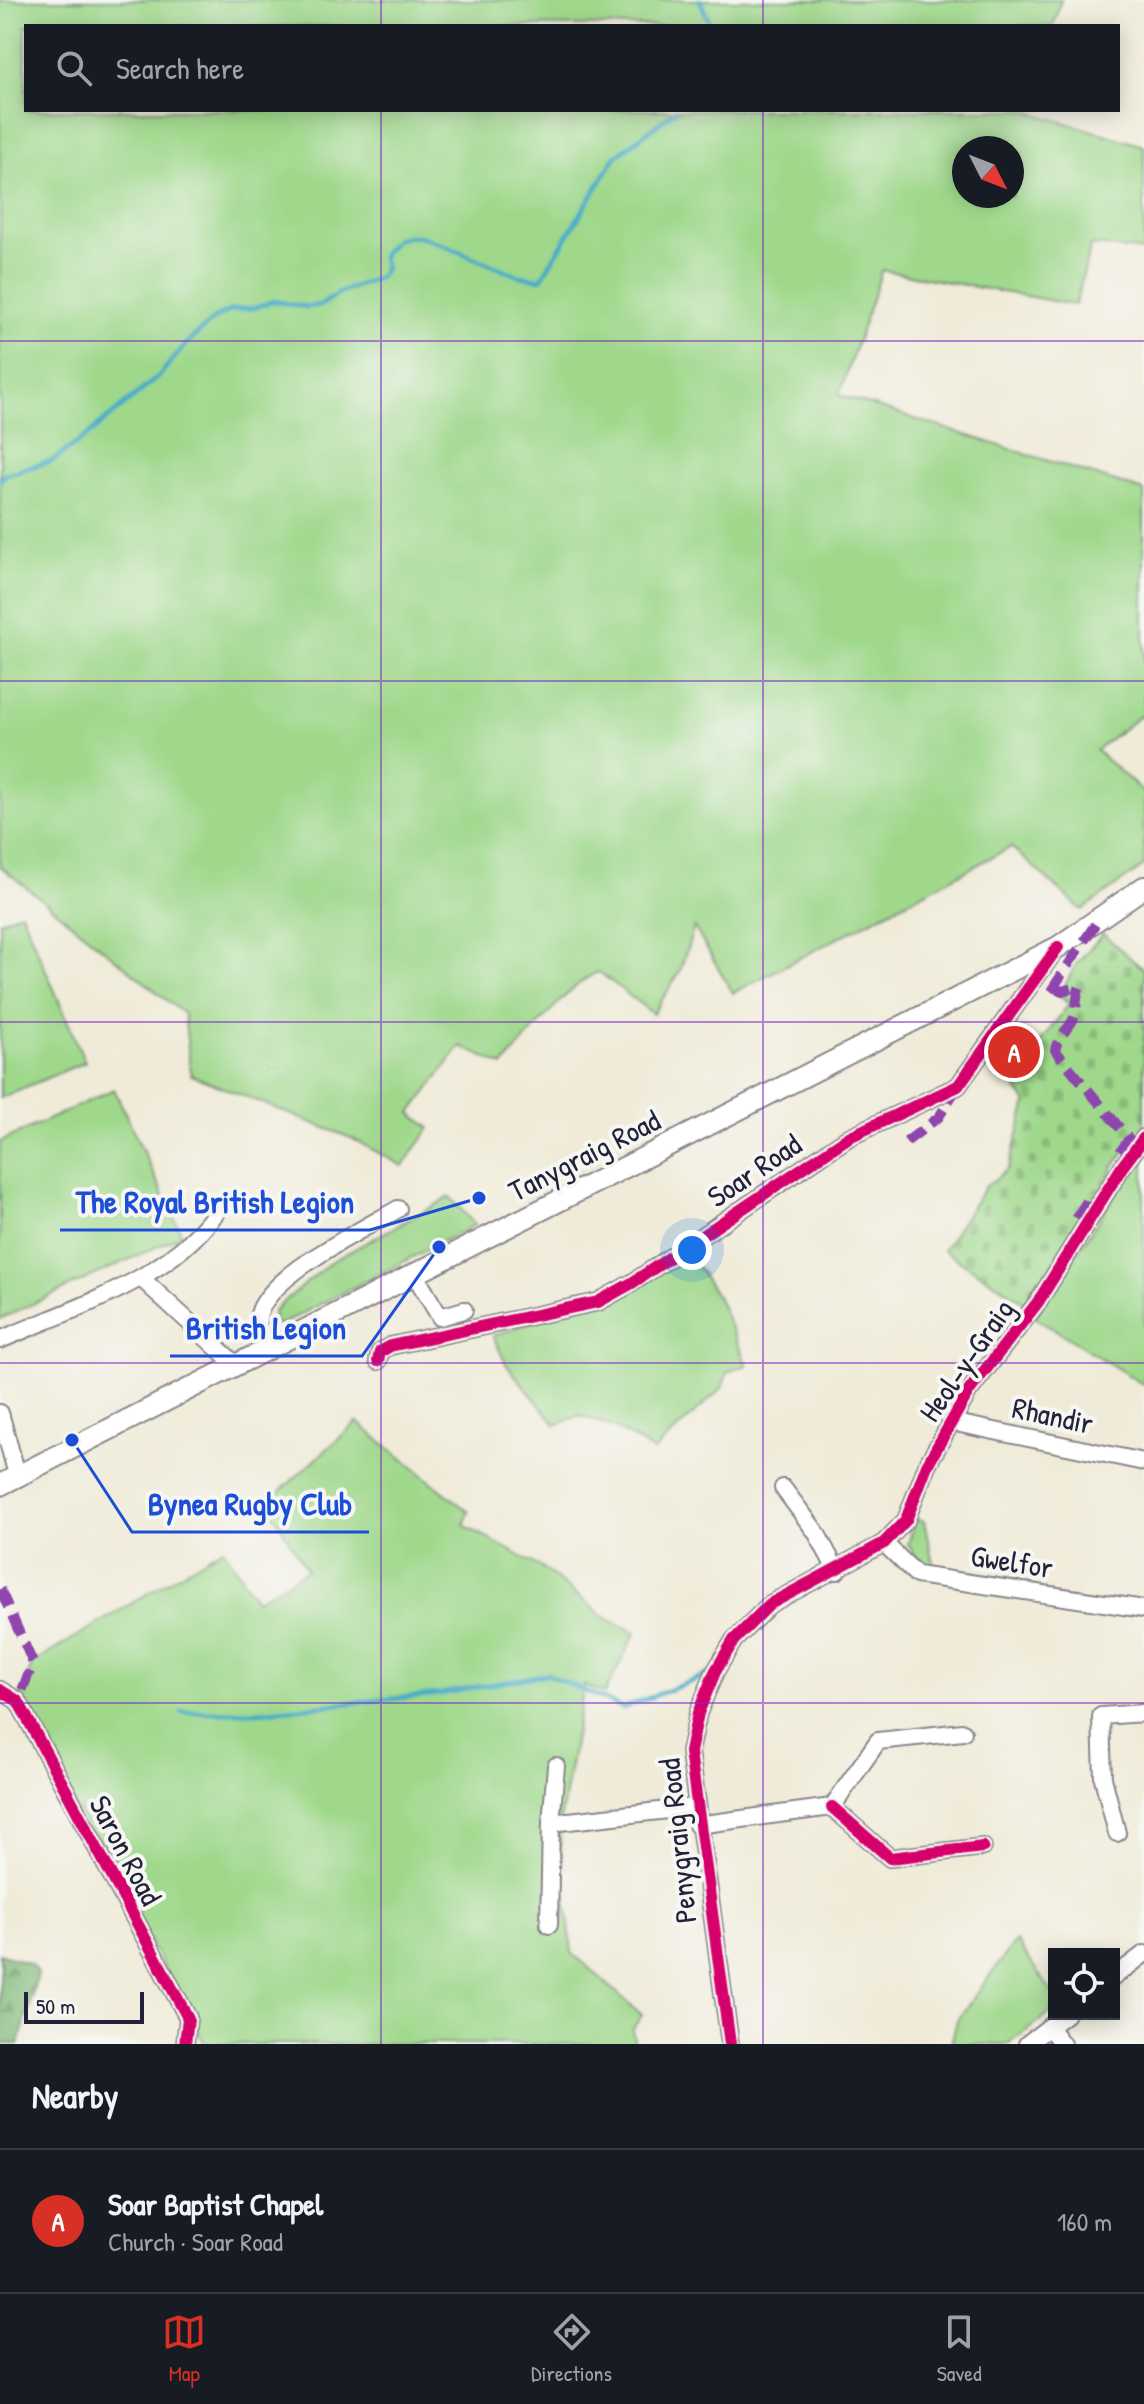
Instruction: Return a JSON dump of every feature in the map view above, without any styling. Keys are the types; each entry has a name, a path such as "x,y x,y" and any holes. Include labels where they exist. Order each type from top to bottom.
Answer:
{"main road":[{"name":"Tanygraig Road","path":"9,1481 1058,947 1144,887"}],"street":[{"name":"Soar Road","path":"378,1361 380,1352 390,1346 598,1302 632,1283 849,1137 958,1086 1058,947"},
{"name":"Heol-y-Graig","path":"734,1640 770,1604 837,1571 884,1543 906,1520 927,1465 951,1422 991,1361 1038,1302 1118,1164 1144,1138"},
{"path":"0,1340 141,1278 205,1231 223,1202"},
{"path":"268,1350 259,1331 259,1315 267,1298 322,1255 398,1209"},
{"path":"415,1275 440,1317 464,1310"},
{"path":"141,1278 237,1366"},
{"path":"0,1413 9,1481"},
{"name":"Rhandir","path":"951,1422 1144,1462"},
{"path":"783,1488 816,1532 837,1571"},
{"name":"Gwelfor","path":"884,1543 917,1575 1144,1609"},
{"name":"Penygraig Road","path":"730,2044 697,1825 690,1752 698,1713 715,1672 734,1640"},
{"name":"Saron Road","path":"0,1690 18,1701 188,2018 185,2044"},
{"path":"1117,1833 1103,1778 1101,1716 1144,1713"},
{"path":"697,1825 832,1807 878,1741 963,1732"},
{"path":"549,1925 551,1823 556,1766"},
{"path":"551,1823 695,1807"},
{"path":"832,1807 890,1858 983,1847"},
{"path":"1120,1972 1144,1954"},
{"path":"1027,2044 1058,2020"},
{"path":"1049,2027 1062,2044"}],"green space":[{"path":"0,0 1061,0 1054,24 24,24 24,112 1030,112 1144,146 1144,251 1091,245 1075,305 882,270 839,395 1144,491 1144,713 1096,750 1144,793 1144,866 1082,910 1011,847 733,993 694,927 680,971 653,1014 599,972 576,986 503,1066 461,1046 411,1113 430,1128 403,1166 353,1139 191,1075 184,1014 0,866"},
{"path":"21,912 85,1062 0,1098 0,921"},
{"path":"1103,934 1144,970 1144,1126 1114,1166 1028,1304 943,1250 985,1187 1008,1169 1027,1103 1011,1081 1069,1004 1059,996 1077,963"},
{"path":"114,1089 182,1235 0,1319 0,1142"},
{"path":"1144,1150 1144,1385 1035,1317"},
{"path":"450,1197 475,1225 280,1325 274,1322 273,1311 332,1261"},
{"path":"690,1256 718,1298 747,1365 728,1372 722,1388 654,1451 615,1428 580,1415 556,1425 506,1364 493,1336 641,1283"},
{"path":"357,1422 469,1512 464,1525 547,1571 607,1619 636,1632 604,1694 584,1685 559,1828 572,1953 642,2015 632,2030 635,2044 205,2044 18,1701 33,1663 223,1548 256,1600 307,1570 267,1503"},
{"path":"916,1519 924,1521 934,1568 917,1558 908,1544"},
{"path":"1016,1941 1048,1986 1048,2015 1009,2044 951,2044 957,2020"},
{"path":"0,1953 31,1964 38,1974 19,2044 0,2044"}],"waterway":[{"path":"700,0 710,24"},
{"path":"0,480 6,474 52,461 84,438 158,377 187,343 215,318 231,310 255,308 273,301 306,307 321,305 337,294 380,277 385,268 382,257 398,239 423,237 519,276 541,279 616,156 673,112"},
{"path":"182,1712 259,1712 440,1694 547,1674 623,1708 710,1674"}],"marked path":[{"path":"1051,991 1098,920"},
{"path":"1053,987 1062,991 1080,986 1075,1016 1055,1050 1129,1139 1118,1155"},
{"path":"906,1142 939,1117 955,1091"},
{"path":"1076,1218 1091,1195"},
{"path":"0,1589 33,1663 18,1701"}],"cycle path":[{"path":"378,1361 380,1352 390,1346 598,1302 632,1283 849,1137 958,1086 1058,947"},
{"path":"730,2044 690,1752 698,1713 715,1672 734,1640 770,1604 884,1543 906,1520 927,1465 969,1391 1038,1302 1122,1167 1144,1138"},
{"path":"0,1690 18,1701 188,2018 185,2044"},
{"path":"832,1807 890,1858 983,1847"}],"place":[{"name":"Soar Baptist Chapel","path":"1014,1052"},
{"name":"The Royal British Legion","path":"479,1198"},
{"name":"British Legion","path":"439,1247"},
{"name":"Bynea Rugby Club","path":"72,1440"}]}
